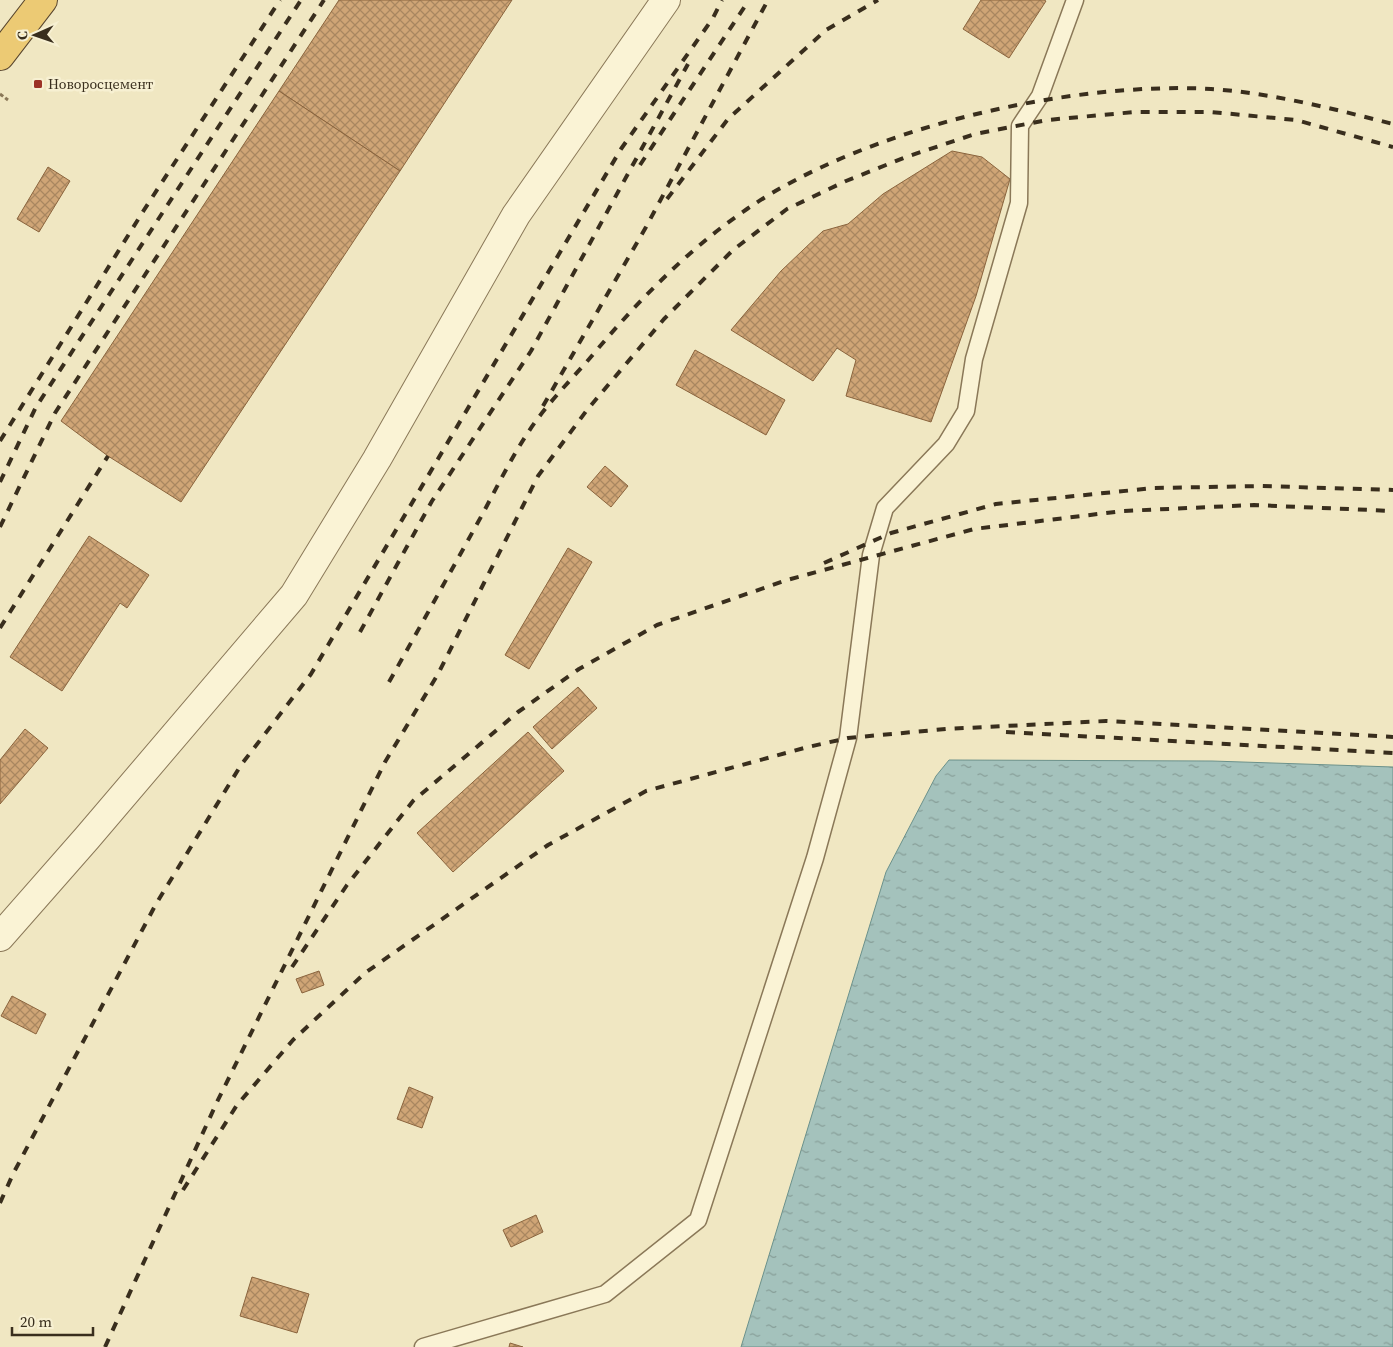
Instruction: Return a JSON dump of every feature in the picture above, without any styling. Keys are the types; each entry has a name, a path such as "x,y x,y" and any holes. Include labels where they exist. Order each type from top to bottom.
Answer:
{"highway":[{"path":"0,56 43,0"}],"street":[{"path":"0,937 294,595 378,459 516,214 666,0"}],"lane":[{"path":"423,1347 605,1294 698,1220 815,858 848,738 871,555 884,508 946,444 966,412 974,359 1019,203 1020,126 1040,96 1076,0"}],"path":[{"path":"0,94 8,100"}],"water":[{"path":"949,760 1212,761 1393,767 1393,1347 741,1347 886,872 936,776"}],"building":[{"path":"339,0 512,0 400,171 279,91"},
{"path":"981,0 1046,1 1009,58 963,29"},
{"path":"279,91 400,171 181,502 108,456 61,421"},
{"path":"952,151 982,157 1010,179 976,296 931,422 846,396 856,360 837,348 813,381 731,330 781,271 823,231 848,224 883,194"},
{"path":"48,167 70,181 39,232 17,219"},
{"path":"695,350 785,400 766,435 676,385"},
{"path":"605,466 628,486 611,507 587,487"},
{"path":"89,536 149,575 127,608 120,603 62,691 10,657"},
{"path":"568,548 592,562 529,669 505,655"},
{"path":"578,687 597,708 552,749 533,727"},
{"path":"25,729 48,748 0,804 0,760"},
{"path":"528,732 564,771 453,872 417,833"},
{"path":"319,971 324,985 302,993 296,979"},
{"path":"12,996 46,1014 36,1034 1,1016"},
{"path":"409,1087 433,1097 422,1128 397,1119"},
{"path":"536,1215 543,1232 511,1247 503,1230"},
{"path":"252,1277 309,1294 297,1333 240,1316"},
{"path":"510,1343 523,1347 509,1347"}],"railway":[{"path":"0,441 144,210 280,0"},
{"path":"0,482 36,407 301,0"},
{"path":"0,527 55,413 324,0"},
{"path":"0,1203 13,1174 156,904 241,765 311,674 621,149 713,18 722,0"},
{"path":"640,165 749,0"},
{"path":"543,406 646,227 768,0"},
{"path":"667,199 728,119 826,30 878,0"},
{"path":"360,632 432,501 531,351 688,64"},
{"path":"389,682 510,462 529,431 558,393 626,317 683,259 747,209 795,180 849,155 908,133 970,116 1033,102 1095,93 1155,89 1234,91 1303,102 1393,124"},
{"path":"105,1347 217,1102 385,762 438,674 538,476 587,410 664,319 733,250 787,209 846,181 906,157 975,134 1047,120 1135,112 1211,112 1296,120 1393,147"},
{"path":"0,628 108,456"},
{"path":"824,563 891,533 996,504 1154,488 1262,486 1393,490"},
{"path":"292,967 347,885 413,801 518,712 579,669 657,625 787,580 974,529 1123,511 1254,505 1393,511"},
{"path":"183,1190 237,1105 293,1040 365,973 548,845 646,791 848,738 946,729 1106,721 1393,737"},
{"path":"1006,732 1393,753"}],"place":[{"name":"Новоросцемент","path":"38,84"}]}
